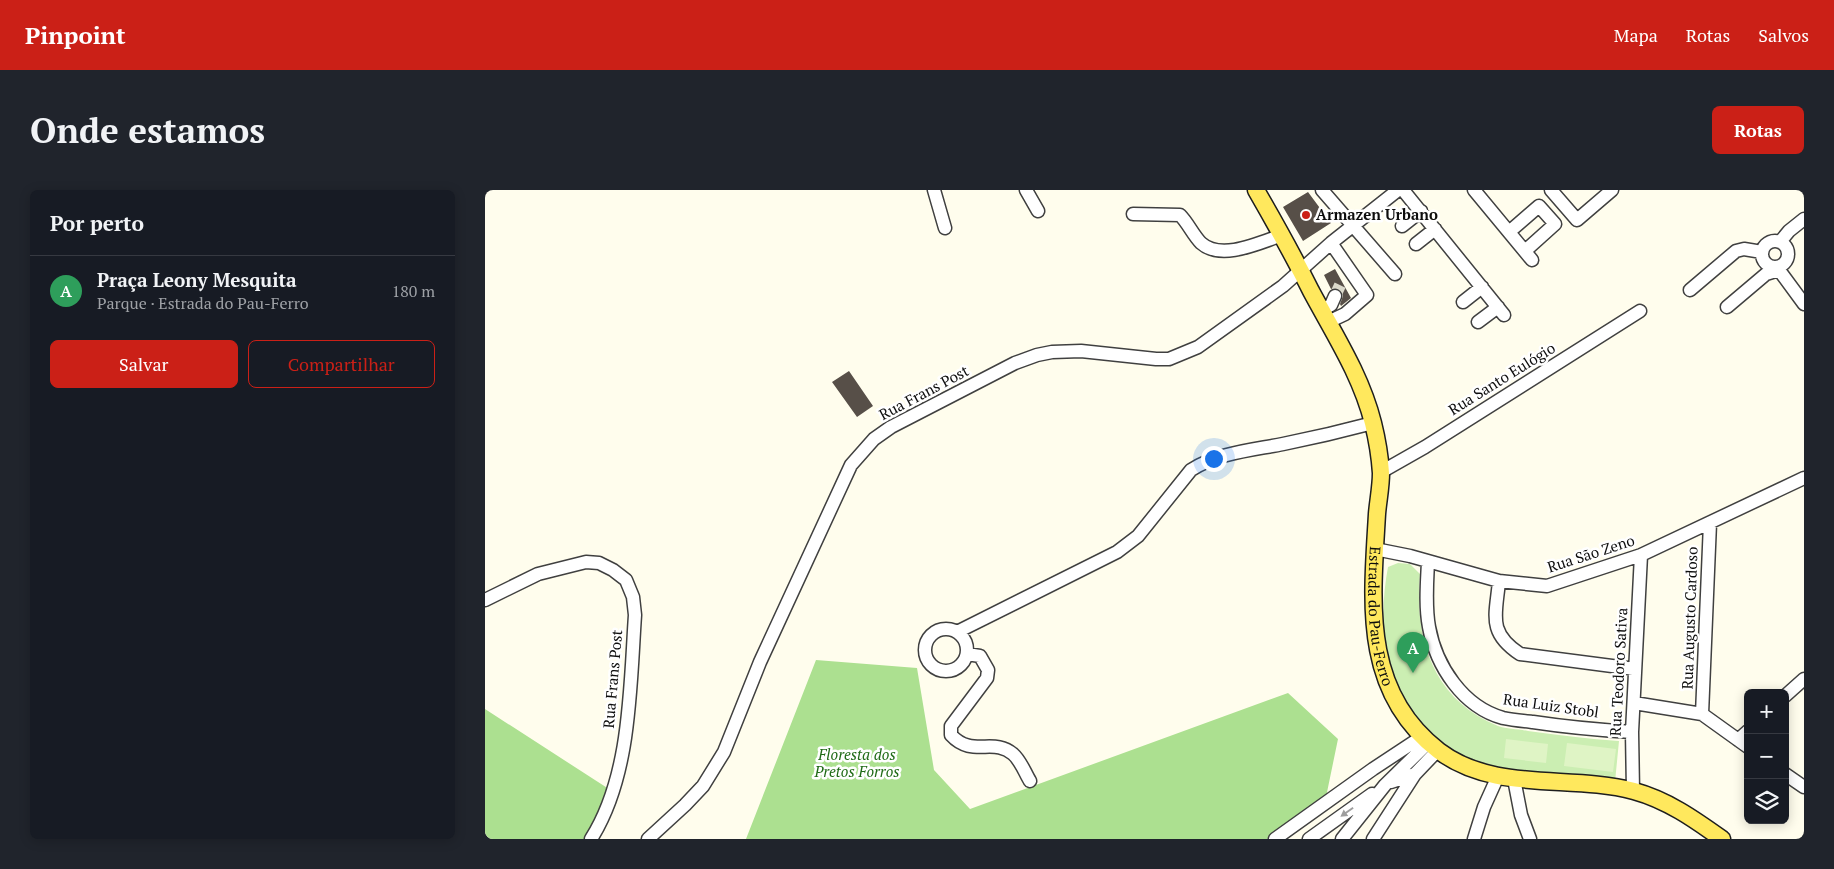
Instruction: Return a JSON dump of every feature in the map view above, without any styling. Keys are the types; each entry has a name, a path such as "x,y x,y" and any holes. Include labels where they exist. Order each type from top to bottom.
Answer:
{"main road":[{"name":"Estrada do Pau-Ferro","path":"1256,190 1355,372 1373,423 1381,472 1375,549 1373,607 1375,638 1380,664 1396,703 1412,725 1430,743 1449,758 1473,769 1514,779 1569,782 1633,791 1663,801 1722,839"}],"street":[{"path":"934,190 945,228"},
{"path":"1026,190 1038,211"},
{"path":"1322,190 1395,274"},
{"name":"Rua Frans Post","path":"647,839 703,786 724,752 760,662 851,465 874,439 908,417 1015,363 1037,355 1067,350 1156,359 1169,359 1182,355 1198,347 1283,286 1331,243 1398,190"},
{"path":"1403,190 1501,311 1479,322"},
{"path":"1473,190 1529,256 1555,224 1539,206 1509,232"},
{"path":"1551,190 1577,220 1611,190"},
{"path":"1402,226 1421,211"},
{"path":"1133,214 1180,215 1199,241 1206,247 1217,251 1230,251 1282,235"},
{"path":"1780,242 1789,231 1804,219"},
{"path":"1417,244 1435,228"},
{"path":"1727,307 1766,274 1779,269 1788,258 1788,251 1785,245 1780,242 1768,242 1761,252"},
{"path":"1325,316 1345,314 1366,296 1366,293 1331,243"},
{"path":"1689,290 1736,251 1744,249 1761,252"},
{"path":"1761,252 1765,262 1779,269 1804,304"},
{"path":"1342,281 1348,268"},
{"path":"1463,302 1482,287"},
{"path":"1325,316 1335,296"},
{"name":"Rua Santo Eulógio","path":"1381,472 1425,447 1640,311"},
{"path":"957,632 1117,552 1138,536 1191,470 1199,465 1227,455 1323,436 1373,423"},
{"name":"Rua São Zeno","path":"1375,549 1403,554 1499,581 1547,586 1641,555 1804,478"},
{"name":"Rua Augusto Cardoso","path":"1702,714 1710,523"},
{"name":"Rua Teodoro Sativa","path":"1633,791 1632,732 1641,555"},
{"name":"Rua Frans Post","path":"485,600 538,574 586,562 599,563 613,570 626,580 633,597 635,614 626,722 619,776 601,825 591,839"},
{"name":"Rua Luiz Stobl","path":"1429,562 1427,587 1429,628 1447,674 1464,695 1482,709 1503,718 1589,729 1632,732"},
{"path":"1499,581 1495,625 1499,636 1509,647 1520,654 1635,669"},
{"path":"945,629 957,632 966,642 967,654 960,666 948,670 935,667 927,657 926,644 933,634 945,629"},
{"path":"967,654 979,656 989,670 987,678 951,726 951,735 957,743 969,748 993,747 1006,749 1015,756 1030,782"},
{"path":"1789,692 1804,679"},
{"path":"1633,703 1702,714 1743,744"},
{"path":"1373,839 1415,774 1430,743"},
{"path":"1317,838 1385,785 1430,743"},
{"path":"1275,839 1373,769 1430,743"},
{"path":"1342,839 1385,785 1415,774"},
{"path":"1475,839 1485,807 1498,776"},
{"path":"1789,777 1804,787"},
{"path":"1514,779 1521,815 1530,839"}],"green space":[{"path":"1398,563 1410,564 1420,574 1419,598 1425,644 1432,665 1443,684 1458,700 1476,715 1501,727 1619,741 1615,782 1515,771 1488,766 1448,749 1420,724 1396,684 1389,662 1385,639 1383,615 1388,567"},
{"name":"Floresta dos Pretos Forros","path":"816,660 917,668 934,770 970,809 1288,693 1338,739 1325,802 1267,839 746,839"},
{"path":"485,709 612,791 584,839 485,839"},
{"path":"1506,739 1548,744 1546,763 1504,758"},
{"path":"1567,743 1616,749 1613,772 1564,766"}],"building":[{"name":"Armazen Urbano","path":"1308,192 1331,223 1303,241 1283,207"},
{"path":"1335,269 1351,298 1341,306 1342,292 1338,288 1331,289 1324,275"},
{"path":"849,371 873,406 857,417 832,382"}],"tunnel":[{"path":"1335,296 1342,281"}],"place":[{"name":"Armazen Urbano","path":"1306,215"},
{"name":"Praça Leony Mesquita","path":"1413,673"}]}
